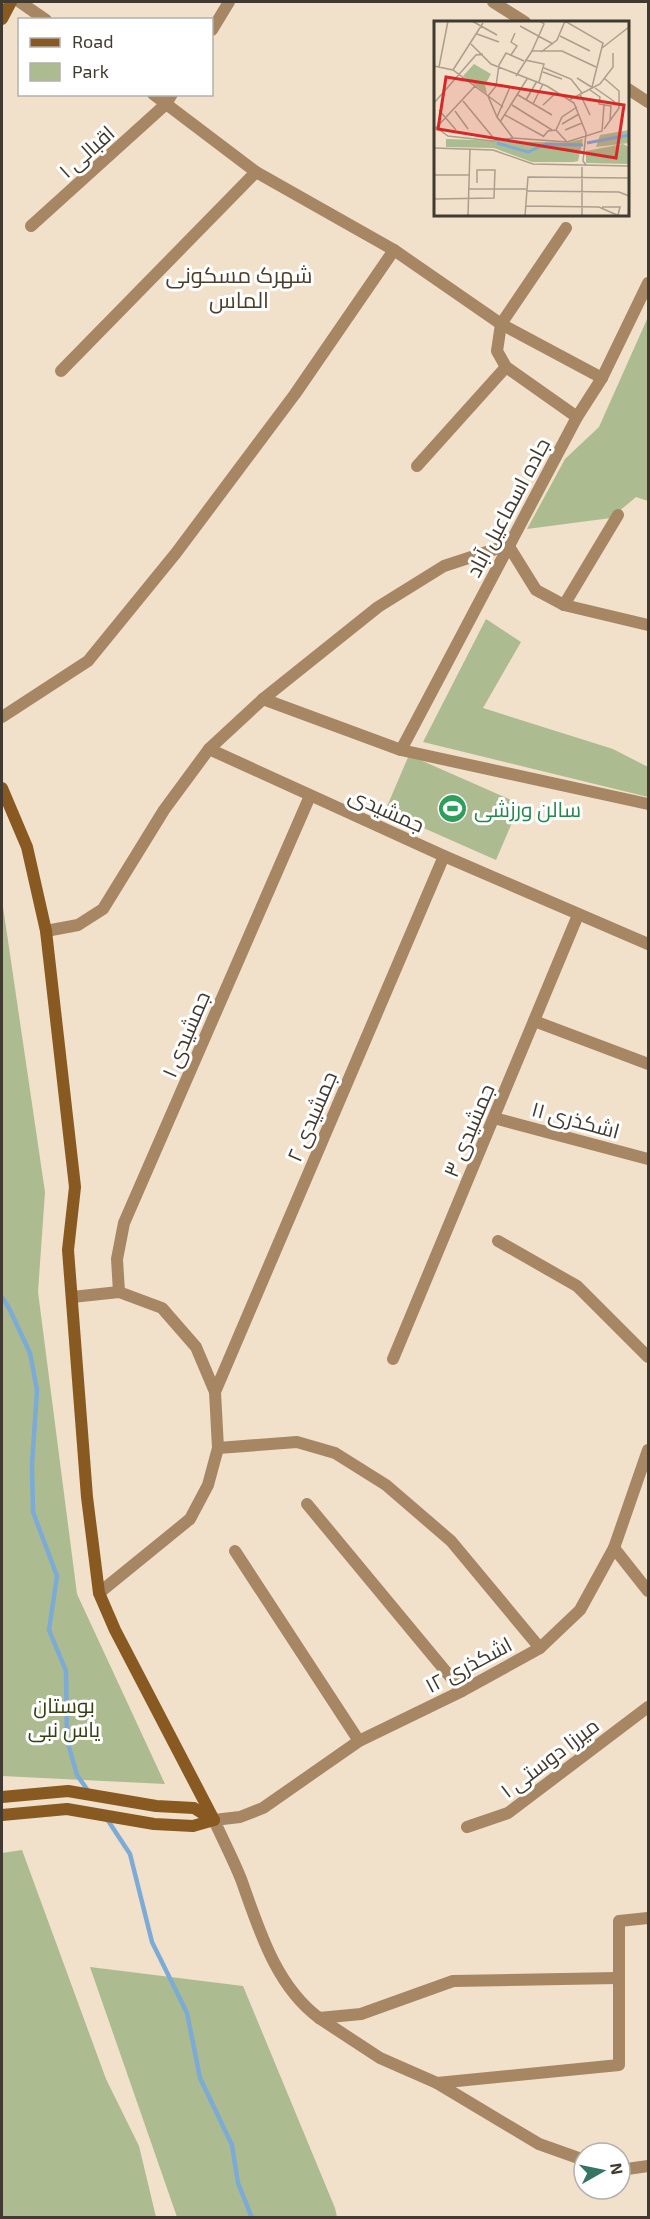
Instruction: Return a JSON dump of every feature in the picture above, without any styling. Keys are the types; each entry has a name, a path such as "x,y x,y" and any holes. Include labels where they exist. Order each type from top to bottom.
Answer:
{"street":[{"path":"2,19 11,2"},
{"path":"20,2 43,18"},
{"path":"213,28 229,2"},
{"path":"493,2 523,21"},
{"path":"629,90 648,102"},
{"path":"169,99 256,172 394,250 501,324 602,378"},
{"name":"اقبالی ۱","path":"31,226 169,99"},
{"path":"61,371 256,172"},
{"path":"566,228 501,324 497,351 506,367 577,417"},
{"path":"2,717 88,661 183,544 295,394 394,250"},
{"name":"جاده اسماعیل آباد","path":"400,750 577,417 602,378 648,283"},
{"path":"417,465 506,367"},
{"path":"564,604 618,515"},
{"path":"46,931 78,925 103,909 164,810 209,749 263,699 378,607 444,566 508,545 536,590 564,604 648,625"},
{"path":"263,699 400,750 648,804"},
{"name":"جمشیدی","path":"209,749 444,856 648,944"},
{"path":"2,788 27,847 46,931 75,1187 68,1250 87,1497 99,1593 115,1630 214,1821 240,1877 263,1941 285,1980 304,2007 380,2058 437,2083 539,2144 572,2156"},
{"name":"جمشیدی ۱","path":"119,1292 117,1259 124,1223 310,796"},
{"name":"جمشیدی ۲","path":"214,1392 444,856"},
{"name":"جمشیدی ۳","path":"393,1359 578,915"},
{"path":"534,1021 648,1064"},
{"name":"اشکذری ۱۱","path":"494,1118 648,1159"},
{"path":"498,1240 577,1286 648,1357"},
{"path":"72,1297 119,1292 162,1308 196,1347 214,1392 218,1448 208,1485 190,1519 99,1593"},
{"path":"218,1448 297,1443 335,1453 386,1485 451,1541 540,1648"},
{"name":"اشکذری ۱۲","path":"214,1821 240,1817 263,1808 359,1741 462,1691 540,1648 580,1610 614,1548 648,1450"},
{"path":"307,1504 462,1691"},
{"path":"614,1548 648,1591"},
{"path":"235,1551 359,1741"},
{"name":"میرزا دوستی ۱","path":"467,1827 508,1813 648,1707"},
{"path":"2,1797 68,1791 156,1806 194,1808 214,1821"},
{"path":"2,1815 67,1809 154,1824 193,1826 214,1821"},
{"path":"437,2083 619,2065 617,1978 619,1921 648,1918"},
{"path":"319,2018 361,2014 453,1981 617,1978"},
{"path":"632,2168 648,2166"}],"green space":[{"path":"648,317 648,501 636,497 611,518 527,529 565,459 599,427"},
{"path":"486,619 521,642 483,708 613,749 648,767 648,797 423,742"},
{"name":"سالن ورزشی","path":"409,755 520,804 496,860 385,811"},
{"name":"بوستان یاس نبی","path":"2,900 45,1192 38,1292 77,1594 165,1784 2,1776"},
{"path":"22,1850 106,2079 139,2146 156,2217 2,2217 2,1853"},
{"path":"90,1967 243,1986 337,2217 177,2217"}],"waterway":[{"path":"2,1297 30,1353 37,1390 32,1464 33,1512 57,1576 49,1630 66,1671 67,1740 77,1775 89,1792"},
{"path":"107,1819 130,1854 152,1942 187,2013 200,2078 232,2145 238,2183 252,2218"}],"place":[{"name":"سالن ورزشی","path":"453,808"}],"district":[{"name":"شهرک مسکونی الماس","path":"239,286"}]}
